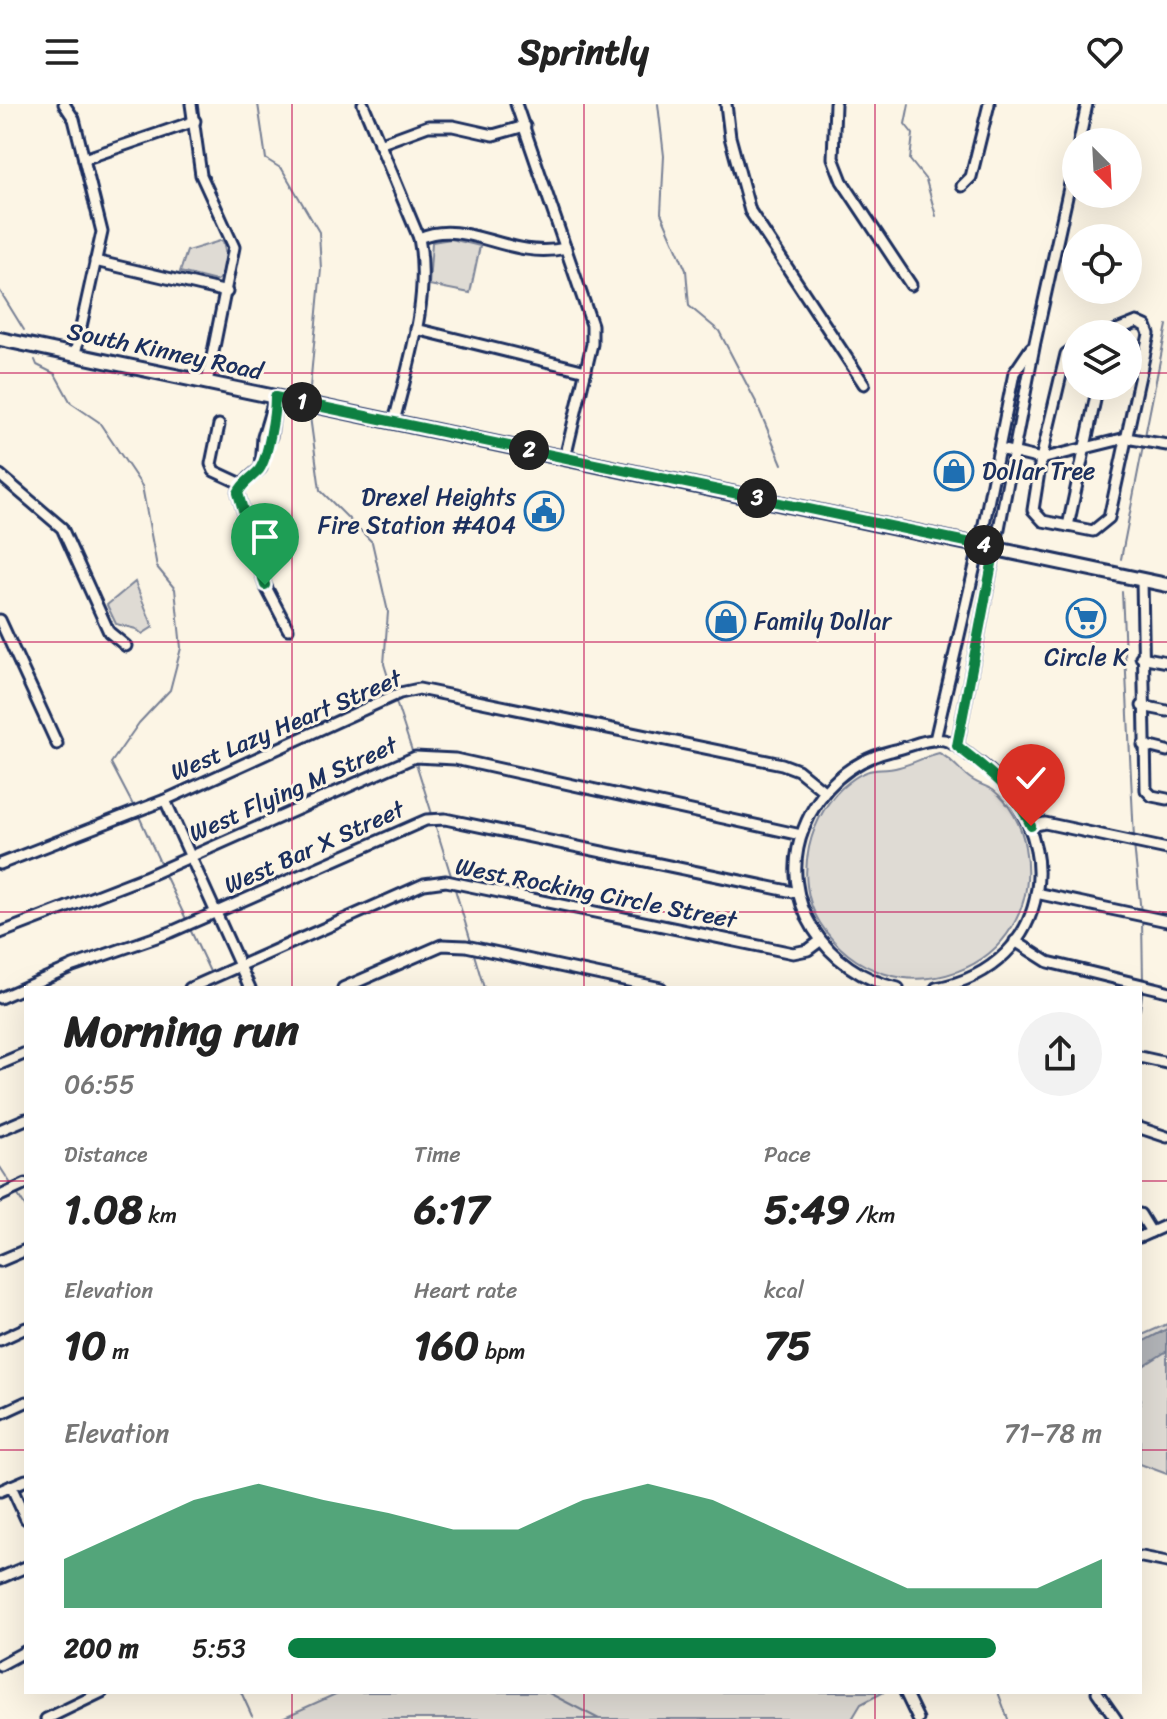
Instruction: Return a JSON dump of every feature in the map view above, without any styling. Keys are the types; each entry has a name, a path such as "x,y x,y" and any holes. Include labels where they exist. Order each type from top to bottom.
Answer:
{"main road":[{"name":"South Kinney Road","path":"0,339 1167,585"}],"street":[{"path":"64,104 74,119 102,232 75,354"},
{"path":"191,104 201,175 231,233 234,247 207,382"},
{"path":"363,104 419,238 423,262 416,329 394,422"},
{"path":"516,104 592,325 592,344 565,458"},
{"path":"726,104 730,137 750,211 864,384"},
{"path":"835,104 833,158 839,174 911,285"},
{"path":"962,186 971,177 989,104"},
{"path":"1082,128 1087,104"},
{"path":"84,159 195,121"},
{"path":"379,144 428,126 453,126 493,135 525,126"},
{"path":"957,746 1035,342 1065,208"},
{"path":"419,238 448,229 524,252 545,253 566,248"},
{"path":"95,261 227,292"},
{"path":"1142,324 1149,334 1142,366"},
{"path":"416,329 586,371"},
{"path":"935,740 980,544 1014,373 1035,342"},
{"path":"1062,371 1041,459 1033,510 1036,516 1093,531 1109,518 1134,400"},
{"path":"275,397 267,418 261,468 242,484 238,493 265,585 288,629"},
{"path":"1068,526 1095,400"},
{"path":"219,425 211,464 214,471 242,484"},
{"path":"999,449 1041,459 1126,438 1167,445"},
{"path":"0,475 62,528 109,632 126,646"},
{"path":"1142,580 1141,657 1146,790 1167,799"},
{"path":"0,620 57,744"},
{"path":"1141,657 1167,662"},
{"name":"West Lazy Heart Street","path":"0,864 165,800 400,693 419,689 782,764 798,770 824,791"},
{"path":"1142,706 1167,711"},
{"path":"884,986 852,971 820,941 798,893 796,864 801,835 824,791 847,770 876,755 935,740 957,746 1001,780 1024,809 1031,826 1039,871 1036,893 1015,941 990,965 960,985"},
{"path":"1143,745 1167,751"},
{"name":"West Flying M Street","path":"0,933 192,856 415,757 429,756 748,821 801,835"},
{"path":"165,800 249,986"},
{"name":"West Bar X Street","path":"27,986 73,966 171,932 426,820 445,819 798,893"},
{"path":"1031,826 1045,823 1167,849"},
{"name":"West Rocking Circle Street","path":"195,986 424,884 446,881 793,953 808,950 820,941"},
{"path":"1036,893 1167,921"},
{"path":"1015,941 1048,962 1167,991"},
{"path":"348,986 442,945 472,947 652,986"},
{"name":"West Bar X Street","path":"0,998 24,987"},
{"path":"0,1064 24,1054"},
{"path":"1142,1057 1167,1063"},
{"path":"0,1130 24,1120"},
{"path":"1142,1129 1167,1137"},
{"path":"0,1196 24,1185"},
{"path":"1142,1217 1151,1232"},
{"path":"1142,1236 1167,1225"},
{"path":"0,1261 24,1251"},
{"path":"0,1340 24,1329"},
{"path":"0,1414 24,1403"},
{"path":"0,1491 24,1481"},
{"path":"11,1486 24,1515"},
{"path":"1142,1558 1167,1562"},
{"path":"0,1578 24,1568"},
{"path":"0,1665 24,1652"},
{"path":"46,1719 98,1694"},
{"path":"906,1694 918,1719"},
{"path":"1098,1694 1116,1719"}],"shaded area":[{"path":"451,239 480,246 470,293 429,285 432,242"},
{"path":"223,240 226,256 222,277 216,281 180,272 187,251"},
{"path":"135,582 153,627 142,634 136,629 116,624 107,605"},
{"path":"939,753 971,779 993,790 1010,808 1025,847 1026,891 1012,927 988,954 957,972 921,978 884,973 849,955 820,923 807,887 809,847 824,810 835,795 857,776 904,766"},
{"path":"1167,1324 1167,1474 1142,1465 1142,1335"},
{"path":"1167,1329 1167,1351 1142,1367 1142,1342"},
{"path":"336,1694 880,1694 861,1704 852,1719 280,1719"}],"waterway":[{"path":"258,104 266,159 282,169 319,232 321,269 309,398"},
{"path":"658,104 664,156 661,213 686,270 689,306 719,331 756,402 782,464"},
{"path":"909,104 905,124 913,134 910,160 926,180 936,216"},
{"path":"0,291 24,330"},
{"path":"1145,436 1167,325"},
{"path":"35,360 37,365 55,374 71,403 99,422 142,486 157,567 175,589 181,648 170,690 139,723 111,763 135,809"},
{"path":"309,409 320,490 372,542 388,612 384,664 393,693"},
{"path":"1121,559 1143,446"},
{"path":"1122,592 1134,838"},
{"path":"395,699 413,754"},
{"path":"415,760 432,814"},
{"path":"138,814 162,867"},
{"path":"435,824 452,879"},
{"path":"1134,844 1141,913"},
{"path":"164,873 187,921"},
{"path":"454,886 472,945"},
{"path":"1142,920 1143,981"},
{"path":"189,927 212,976"},
{"path":"473,951 483,986"},
{"path":"1142,995 1143,988"},
{"path":"0,1167 13,1187"},
{"path":"16,1192 24,1205"},
{"path":"242,1694 252,1716"},
{"path":"551,1694 599,1719"},
{"path":"999,1694 1008,1719"}],"place":[{"name":"Dollar Tree","path":"954,471"},
{"name":"Drexel Heights Fire Station #404","path":"544,511"},
{"name":"Circle K","path":"1086,618"},
{"name":"Family Dollar","path":"726,621"}],"route":[{"path":"265,585 253,535 238,493 242,484 261,468 275,419 275,397 995,548 957,746 1001,780 1024,809 1031,826"}]}
